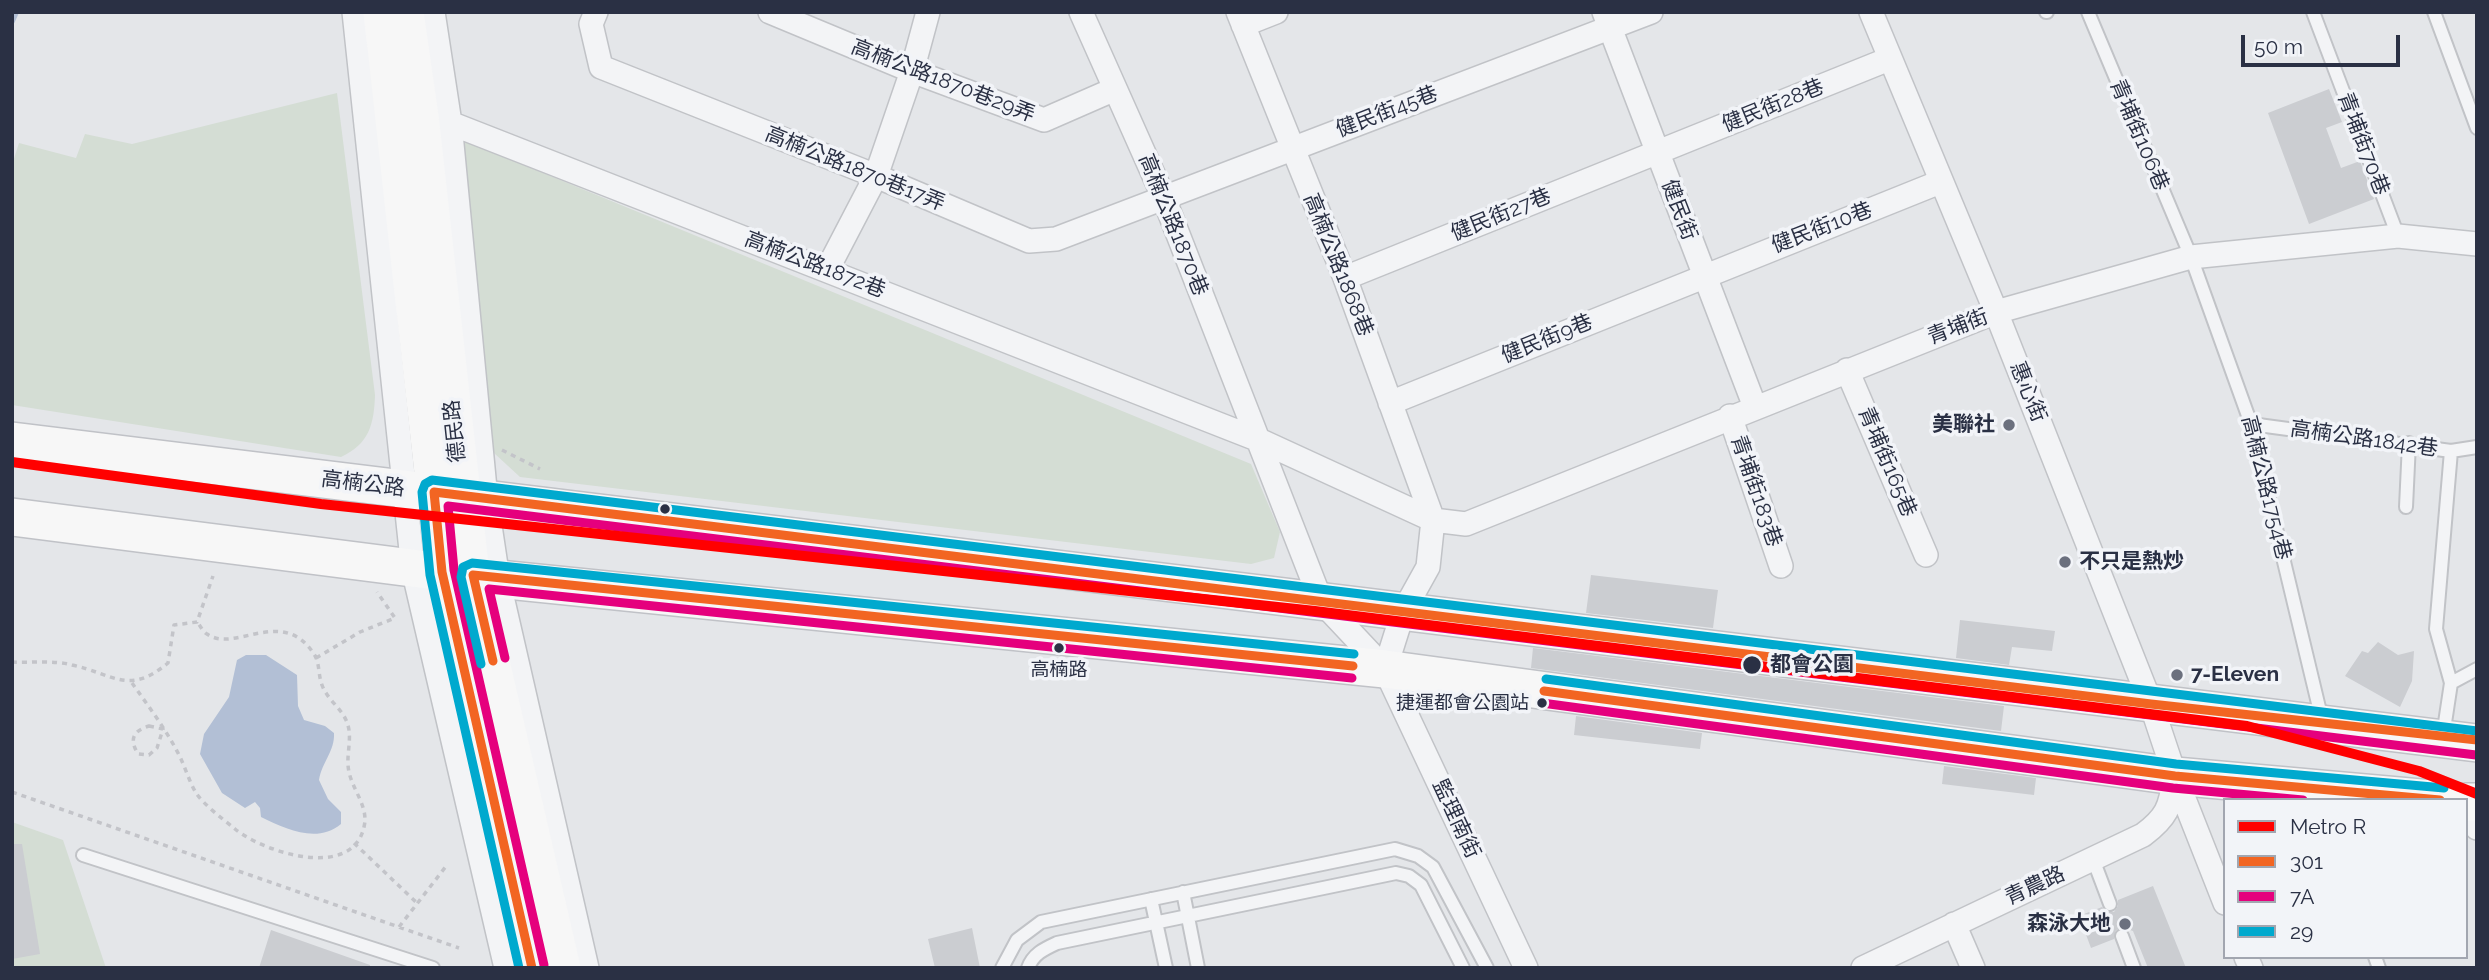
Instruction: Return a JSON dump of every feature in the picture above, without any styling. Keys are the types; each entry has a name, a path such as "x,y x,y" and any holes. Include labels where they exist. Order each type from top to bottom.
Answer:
{"main road":[{"name":"高楠公路","path":"12,441 2151,704 2465,740"},
{"path":"12,517 456,574 1385,670 2308,794 2397,798"}],"street":[{"name":"德民路","path":"354,12 407,121"},
{"name":"德民路","path":"380,12 407,121 456,574 532,968"},
{"name":"德民路","path":"407,12 407,121 456,574 506,968"},
{"name":"德民路","path":"407,121 433,12"},
{"name":"高楠公路1870巷17弄","path":"596,12 590,24 601,67 876,176 1029,241 1056,239 1163,196"},
{"name":"高楠公路1870巷29弄","path":"770,12 912,71 1044,120 1115,89"},
{"path":"827,270 876,176 912,71 928,12"},
{"name":"高楠公路1870巷","path":"1081,12 1163,196 1321,601"},
{"path":"1240,19 1276,12"},
{"name":"健民街45巷","path":"1163,196 1291,149 1606,20 1651,12"},
{"name":"惠心街","path":"1871,12 1996,312 2151,704 2175,776 2223,897"},
{"name":"高楠公路1868巷","path":"1240,19 1345,278 1433,520"},
{"name":"健民街","path":"1606,20 1755,407"},
{"name":"健民街28巷","path":"1657,152 1889,59"},
{"name":"高楠公路1872巷","path":"407,121 827,270 1259,440 1433,520 1466,524"},
{"name":"健民街27巷","path":"1345,278 1657,152"},
{"name":"健民街10巷","path":"1704,275 1940,182"},
{"name":"青埔街","path":"1466,524 1730,416 1996,312 2191,257 2398,236 2477,244"},
{"name":"健民街9巷","path":"1390,403 1704,275"},
{"name":"青埔街165巷","path":"1847,370 1926,555"},
{"name":"青埔街183巷","path":"1730,416 1781,566"},
{"path":"1385,670 1403,612 1428,567 1433,520"},
{"name":"德民路","path":"456,574 564,968"},
{"name":"德民路","path":"456,574 587,968"},
{"name":"監理南街","path":"1321,601 1385,670 1526,968"},
{"name":"青農路","path":"1863,968 2143,835 2165,818 2175,776"},
{"path":"2468,808 2477,828"},
{"path":"1954,924 1973,968"}],"lane":[{"name":"青埔街106巷","path":"2088,12 2191,257"},
{"name":"青埔街70巷","path":"2313,12 2398,236"},
{"path":"2434,12 2477,128"},
{"name":"高楠公路1754巷","path":"2191,257 2251,424 2322,724"},
{"name":"高楠公路1842巷","path":"2251,424 2409,443 2451,451 2477,447"},
{"path":"2406,507 2409,443"},
{"path":"2451,451 2436,629 2465,740"},
{"path":"2451,683 2477,669"},
{"path":"1002,968 1017,940 1041,922 1395,849 1418,856 1433,867 1487,968"},
{"path":"83,855 433,968"},
{"path":"2093,859 2109,904"},
{"path":"1028,968 1042,950 1056,943 1396,873 1409,876 1421,886 1463,968"},
{"path":"1183,892 1198,968"},
{"path":"1151,899 1166,968"},
{"path":"2122,936 2134,968"}],"path":[{"path":"500,449 540,469"},
{"path":"197,622 213,576"},
{"path":"316,658 360,632 395,618 371,585"},
{"path":"12,662 71,664 132,683 163,729 197,794 238,831 271,848 310,859 341,855 364,830 365,812 351,783 347,763 351,738 346,719 322,686 316,658 305,641 281,631 224,639 207,635 197,622"},
{"path":"132,683 154,674 167,663 174,625 197,622"},
{"path":"149,726 163,729 157,748 149,755 138,754 133,746 133,736 138,729 149,726"},
{"path":"12,792 459,948"},
{"path":"354,843 417,903"},
{"path":"399,927 447,865"}],"shaded area":[{"path":"337,93 375,395 371,424 364,440 358,446 341,457 12,405 12,165 19,143 76,158 85,134 132,144"},
{"path":"463,140 1251,464 1280,532 1274,558 1251,564 520,477 494,453"},
{"path":"12,822 63,840 106,968 12,968"}],"water":[{"path":"246,655 266,655 297,675 298,706 304,720 325,726 334,733 319,780 328,799 341,812 341,824 332,830 312,834 301,832 261,817 260,808 255,802 245,808 222,793 200,754 204,734 229,697 237,660"}],"building":[{"path":"2329,89 2342,122 2326,128 2341,168 2360,161 2374,199 2309,224 2268,113"},
{"path":"1591,575 1718,590 1713,628 1586,613"},
{"path":"1960,620 2055,631 2052,651 2012,647 2009,665 1956,658"},
{"path":"2378,642 2398,655 2414,651 2412,681 2400,707 2345,676 2362,651 2368,653"},
{"path":"1533,648 2004,706 2001,731 1531,668"},
{"path":"1576,716 1702,733 1700,749 1574,735"},
{"path":"1944,766 2036,778 2034,795 1942,784"},
{"path":"12,844 22,844 40,954 12,959"},
{"name":"森泳大地","path":"2153,886 2186,968 2148,968 2133,931 2124,928 2116,930 2114,939 2091,948 2079,916 2102,907 2108,912 2114,912 2118,900"},
{"path":"972,928 980,968 935,968 928,939"},
{"path":"271,930 370,965 370,968 259,968"}],"waterway":[{"path":"12,21 16,12"}],"metro line":[{"name":"R","path":"12,462 321,504 1315,611 2247,726 2419,771 2477,794"}],"transit line":[{"name":"29","path":"519,968 430,575 422,492 425,484 432,480 2477,731"},
{"name":"301","path":"532,968 442,572 434,492 2151,704 2477,740"},
{"name":"7A","path":"544,965 454,570 448,506 2476,755"},
{"name":"29","path":"481,664 461,577 463,567 472,563 1354,654"},
{"name":"301","path":"493,661 473,575 1353,666"},
{"name":"7A","path":"505,658 489,589 1352,678"},
{"name":"29","path":"1546,679 2176,764 2444,788"},
{"name":"301","path":"1544,691 2175,776 2418,798"},
{"name":"7A","path":"1542,703 2173,788 2281,798"}],"place":[{"name":"美聯社","path":"2009,425"},
{"name":"不只是熱炒","path":"2065,562"},
{"name":"高楠路","path":"1059,648"},
{"name":"都會公園","path":"1752,665"},
{"name":"7-Eleven","path":"2177,675"},
{"name":"捷運都會公園站","path":"1542,703"},
{"name":"森泳大地","path":"2125,924"}]}
